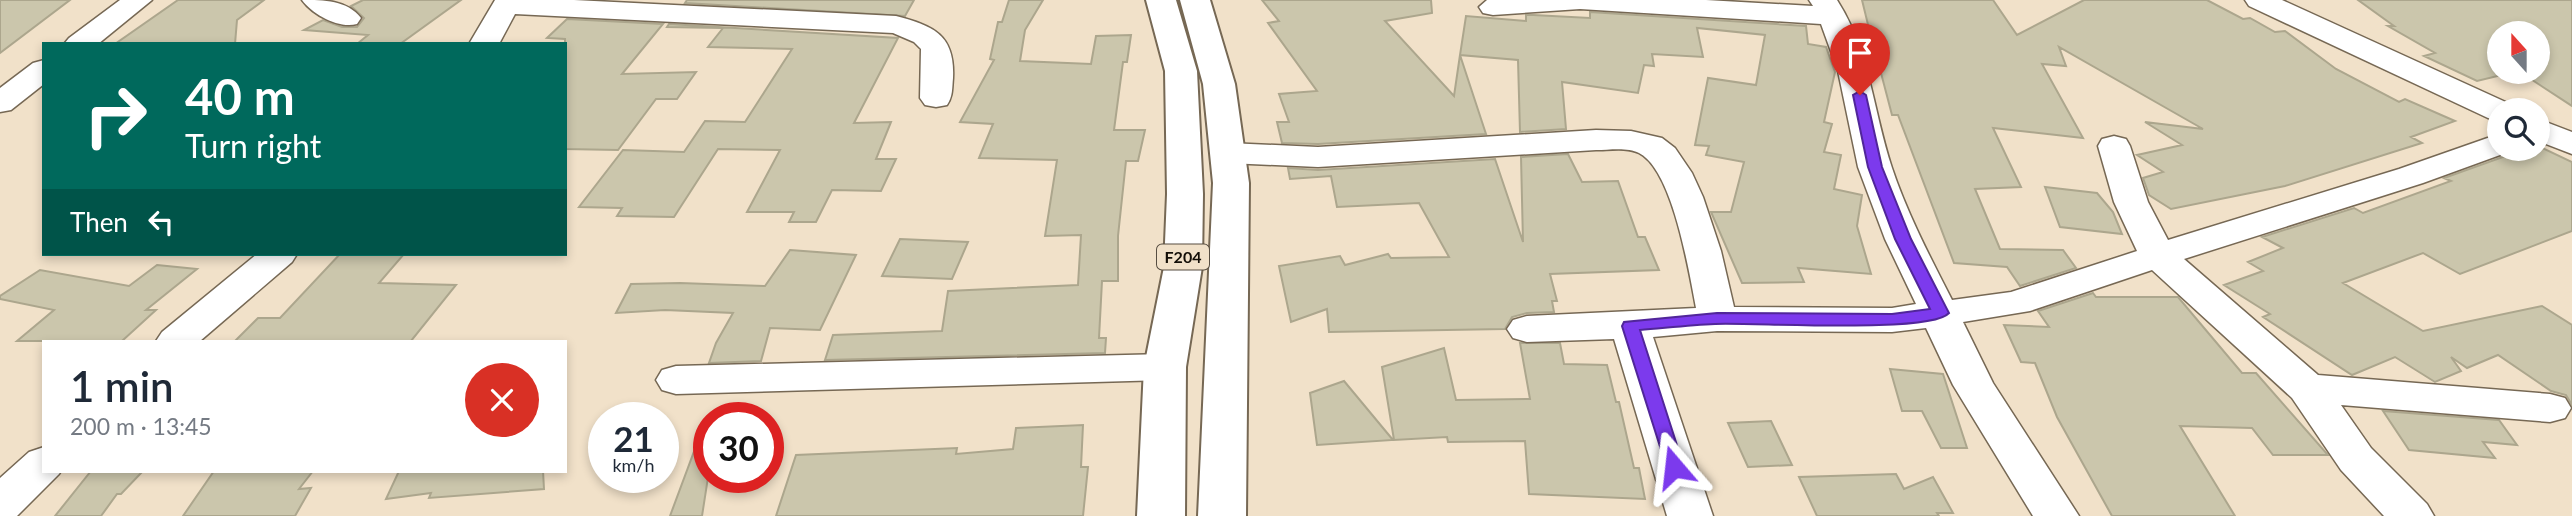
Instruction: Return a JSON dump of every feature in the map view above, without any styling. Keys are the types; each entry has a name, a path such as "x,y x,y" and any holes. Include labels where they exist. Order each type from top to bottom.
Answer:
{"main road":[{"name":"F204","path":"1161,0 1181,71 1185,194 1183,267 1165,367 1161,516"},
{"name":"F204","path":"1195,0 1219,85 1231,183 1222,516"}],"street":[{"path":"82,42 138,0"},
{"path":"316,0 347,18"},
{"path":"2259,0 2487,105"},
{"path":"1493,6 1580,1 1828,8 1853,71 1875,167 1903,239 1975,385 2056,516"},
{"path":"485,42 508,3 896,25 927,34 938,50 936,98"},
{"path":"0,76 39,73"},
{"path":"0,103 39,73"},
{"path":"2550,130 2572,129"},
{"path":"2550,135 2572,144"},
{"path":"1228,153 1318,157 1596,140 1626,141 1652,146 1670,160 1699,234 1717,318"},
{"path":"2114,146 2131,202 2157,255 2307,388 2356,459 2411,516"},
{"path":"1527,329 1630,326 1717,318 1892,320 2016,303 2157,255 2412,176 2487,148"},
{"path":"177,340 277,256"},
{"path":"1630,326 1690,516"},
{"path":"676,380 1165,367"},
{"path":"2307,388 2550,408"},
{"path":"0,505 42,465"}],"building":[{"path":"0,0 70,0 0,53"},
{"path":"178,0 264,0 237,20 235,42 118,42"},
{"path":"363,0 461,0 403,42 359,42 368,35 304,30 323,20 342,27 357,27 364,18 351,6"},
{"path":"687,0 914,0 905,16 685,3"},
{"path":"1009,0 1043,0 1025,30 1020,61 1091,64 1096,36 1131,35 1127,62 1123,62 1114,130 1145,130 1138,161 1126,161 1118,236 1118,281 1102,281 1099,338 1106,338 1105,353 825,360 833,335 942,331 948,291 1078,285 1081,235 1045,236 1057,160 979,158 993,124 960,122 994,60 990,59 998,22 1002,22"},
{"path":"1262,0 1431,0 1432,13 1385,21 1454,96 1460,55 1486,134 1318,144 1282,143 1277,122 1289,122 1279,94 1317,91 1268,23 1279,21"},
{"path":"1862,0 1993,0 2017,35 2084,0 2207,0 2275,32 2285,31 2336,69 2399,102 2405,99 2455,121 2411,137 2422,143 2285,186 2171,209 2149,195 2143,178 2163,172 2137,155 2182,145 2145,122 2203,129 2059,47 2066,66 2042,64 2083,138 1993,128 2021,187 1975,189 2000,249 2063,250 2076,268 2020,286 2007,267 1954,263 1898,115 1892,115 1876,54 1880,55 1871,37"},
{"path":"2358,0 2572,0 2572,106 2538,84 2550,84 2550,21 2487,21 2487,79 2477,81 2424,56 2435,53 2388,26 2394,26"},
{"path":"1590,12 1806,26 1808,44 1826,47 1835,72 1824,122 1832,124 1824,152 1841,155 1834,189 1862,195 1857,226 1871,274 1798,268 1804,282 1742,283 1711,212 1731,212 1744,162 1706,155 1709,146 1695,145 1708,78 1756,85 1765,35 1697,28 1703,57 1652,54 1654,66 1644,65 1638,93 1562,82 1566,129 1520,132 1518,60 1460,55 1466,16 1526,21 1526,15 1590,18"},
{"path":"567,19 663,24 622,74 696,72 677,99 656,99 618,150 567,149 567,42 565,39 547,38"},
{"path":"669,24 898,38 854,123 891,122 876,159 896,159 881,191 832,190 816,222 789,222 794,212 747,212 780,150 718,149 674,217 617,216 622,208 579,207 623,150 684,152 705,121 745,122 792,49 708,47 723,28 667,27"},
{"path":"2550,152 2572,162 2572,231 2460,274 2423,253 2343,283 2423,331 2542,306 2572,325 2572,405 2566,395 2551,391 2498,355 2467,368 2451,357 2461,371 2435,382 2395,357 2352,375 2263,317 2270,314 2224,285 2263,271 2248,262 2283,248 2262,237 2354,208 2363,213 2451,181 2444,178 2491,161 2550,161"},
{"path":"1568,154 1582,182 1618,181 1638,237 1645,237 1659,270 1550,274 1557,301 1552,301 1554,312 1527,313 1512,317 1505,329 1329,332 1327,309 1291,322 1279,266 1340,256 1345,265 1388,254 1391,258 1449,257 1419,203 1337,207 1331,176 1290,179 1288,168 1318,170 1495,159 1523,242 1521,157"},
{"path":"2045,187 2097,193 2113,212 2122,234 2060,227"},
{"path":"900,239 968,242 952,279 882,276"},
{"path":"790,250 856,255 820,330 770,328 761,361 709,363 716,343 733,313 665,310 616,313 631,284 765,286"},
{"path":"338,256 402,256 379,283 456,285 412,340 236,340 258,318 280,318"},
{"path":"157,265 197,269 146,310 156,310 123,340 17,341 54,310 0,299 0,296 40,270 129,286"},
{"path":"2093,293 2096,297 2178,297 2242,373 2256,373 2328,455 2273,455 2252,428 2180,426 2235,516 2112,516 2057,417 2035,363 2021,362 2004,325 2049,327 2038,311"},
{"path":"1520,343 1560,343 1564,364 1607,365 1616,402 1619,402 1634,468 1639,468 1645,499 1529,494 1525,441 1448,442 1447,437 1394,440 1382,367 1444,348 1456,400 1530,399"},
{"path":"1890,369 1943,374 1967,448 1941,448 1922,411 1902,411"},
{"path":"1344,381 1393,440 1317,445 1310,393"},
{"path":"2383,411 2499,420 2517,445 2483,442 2495,458 2409,450"},
{"path":"1771,421 1792,465 1748,467 1728,423"},
{"path":"1083,425 1081,467 1088,467 1083,516 776,516 796,455 957,448 956,454 1013,449 1016,428"},
{"path":"693,454 693,493 706,493 702,516 670,516"},
{"path":"89,473 141,473 121,494 117,494 101,516 55,516"},
{"path":"213,473 311,473 299,489 311,488 295,516 183,516"},
{"path":"398,473 543,473 544,489 429,498 431,493 386,499"},
{"path":"1896,474 1904,489 1933,477 1953,513 1937,513 1939,516 1817,516 1799,477"}],"route":[{"path":"1674,467 1630,326 1717,318 1892,320 1940,313 1903,239 1875,167 1860,95"}]}
